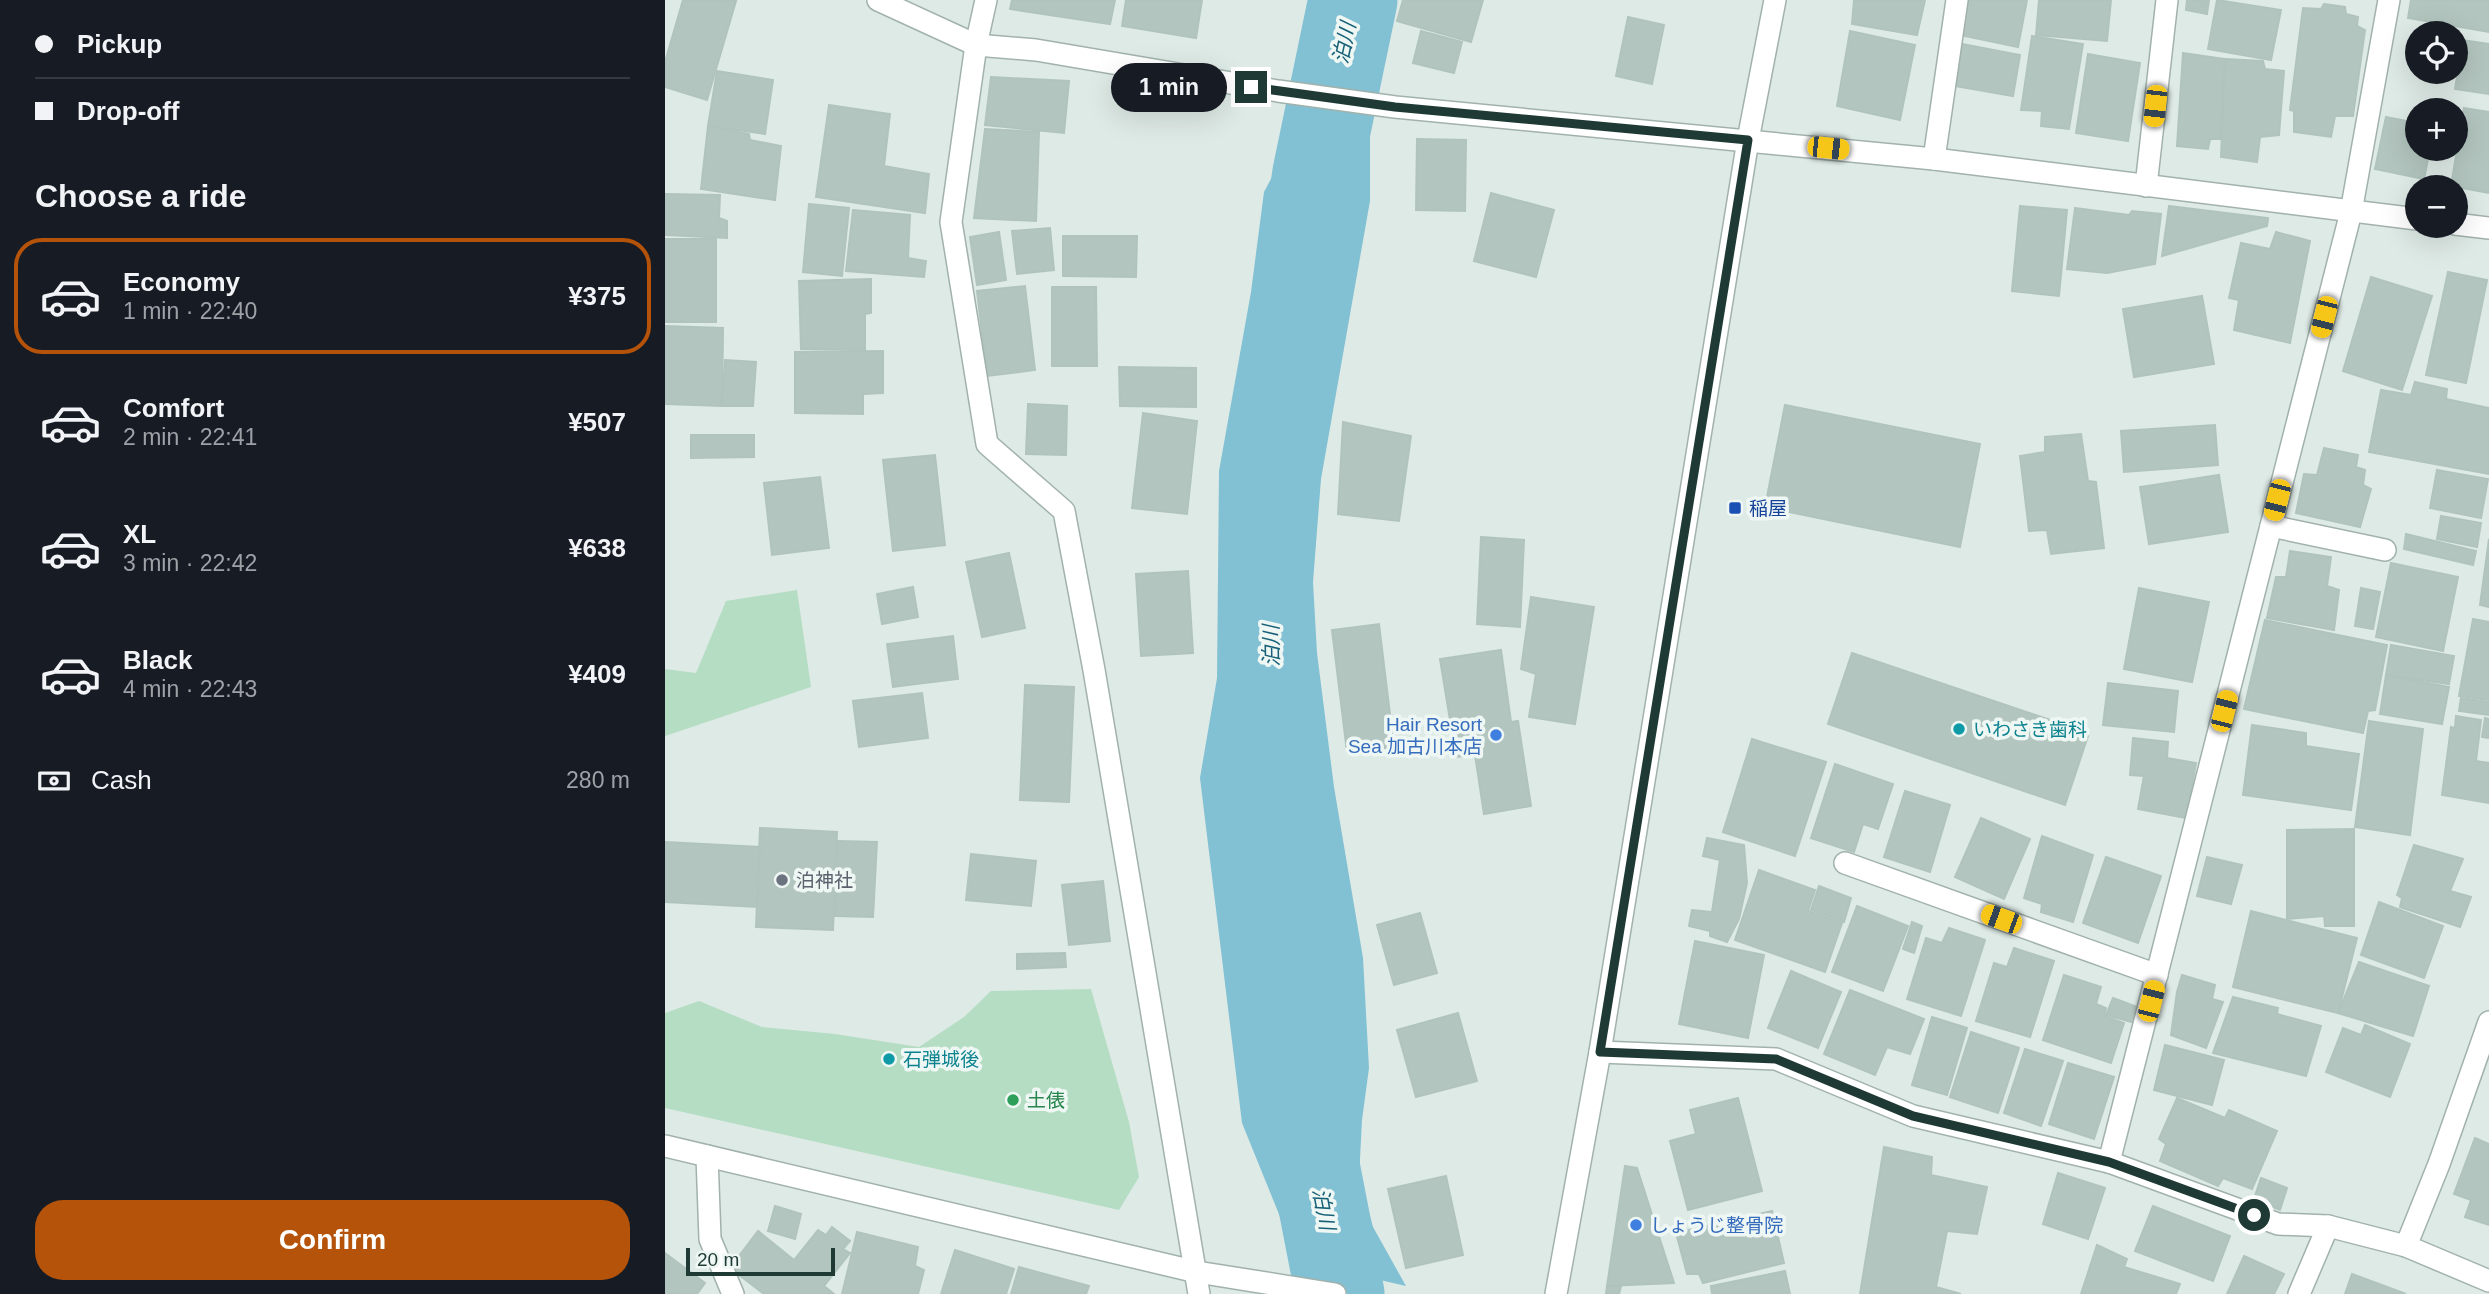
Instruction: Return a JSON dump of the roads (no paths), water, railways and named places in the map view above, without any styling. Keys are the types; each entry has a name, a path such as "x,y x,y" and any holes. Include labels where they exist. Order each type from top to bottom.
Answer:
{"street":[{"path":"878,0 977,45 1036,50 1278,92 1395,107 1934,159 2405,218"},
{"path":"986,0 951,222 987,444 1063,511 1094,670 1199,1294"},
{"path":"1556,1294 1600,1052 1748,140 1775,0"},
{"path":"1934,159 1957,0"},
{"path":"2146,186 2167,0"},
{"path":"2109,1162 2351,212 2389,0"},
{"path":"2468,226 2489,228"},
{"path":"2271,526 2385,550"},
{"path":"1845,863 2157,975"},
{"path":"2406,1246 2439,1164 2489,1022"},
{"path":"1600,1052 1776,1059 1913,1116 2109,1162 2279,1224 2329,1226 2406,1246 2489,1281"},
{"path":"665,1146 1197,1272 1335,1294"},
{"path":"706,1156 710,1239 733,1294"},
{"path":"2299,1294 2329,1226"}],"water":[{"path":"1302,121 1370,131 1370,201 1321,479 1313,582 1317,653 1334,787 1363,958 1369,1068 1362,1120 1359,1178 1373,1227 1406,1286 1298,1261 1242,1123 1200,778 1217,678 1219,471 1251,292 1264,192"}],"waterway":[{"name":"泊川","path":"1306,246 1317,173 1353,0"},
{"name":"泊川","path":"1312,1150 1340,1294"}],"place":[{"name":"稲屋","path":"1735,508"},
{"name":"いわさき歯科","path":"1959,729"},
{"name":"Hair Resort Sea 加古川本店","path":"1496,735"},
{"name":"泊神社","path":"782,880"},
{"name":"石弾城後","path":"889,1059"},
{"name":"土俵","path":"1013,1100"},
{"name":"しょうじ整骨院","path":"1636,1225"}]}
